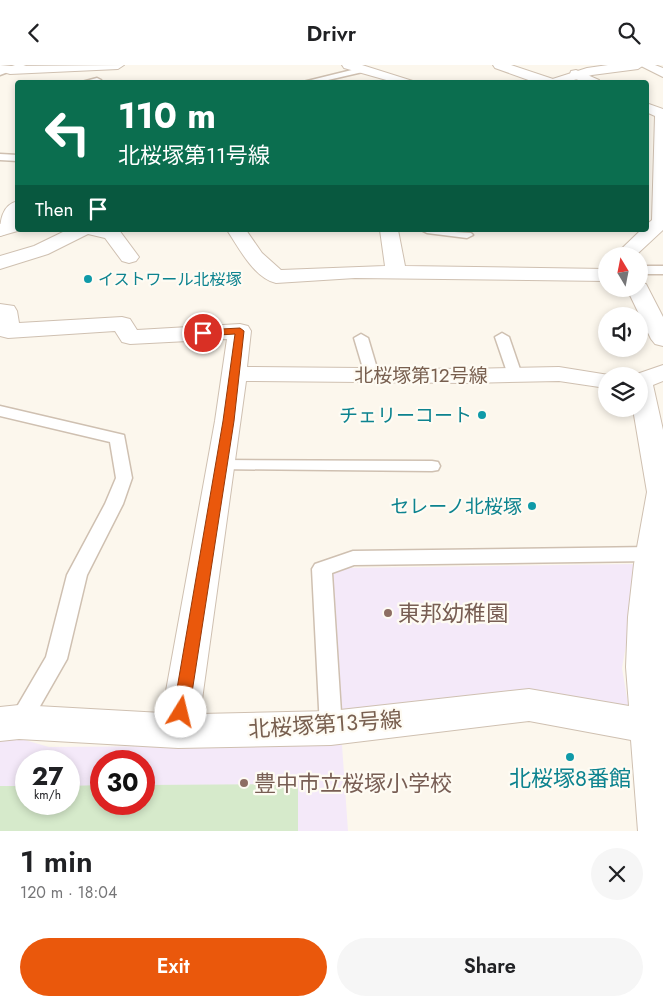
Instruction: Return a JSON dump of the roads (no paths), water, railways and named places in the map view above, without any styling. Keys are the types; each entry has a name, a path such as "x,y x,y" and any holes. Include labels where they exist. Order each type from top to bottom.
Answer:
{"street":[{"path":"8,69 118,65"},
{"path":"348,65 402,80"},
{"path":"499,65 541,80"},
{"path":"554,80 576,74 638,65"},
{"path":"645,65 663,73"},
{"path":"86,67 96,80"},
{"path":"576,74 588,80"},
{"path":"649,108 662,114 657,157 657,221"},
{"path":"0,229 15,210"},
{"path":"0,229 15,226"},
{"path":"0,263 41,250 78,232"},
{"path":"103,232 112,234 129,257"},
{"path":"237,232 255,257 276,277 355,272 598,275"},
{"path":"389,232 396,273"},
{"path":"632,247 647,232"},
{"path":"642,297 662,337"},
{"path":"0,311 6,311 8,331 122,324 130,337 240,331 221,465 178,731"},
{"name":"北桜塚第12号線","path":"234,374 559,374 598,380"},
{"path":"648,382 657,430 662,492 655,562 645,617 644,657 648,726 659,831"},
{"name":"北桜塚第13号線","path":"9,723 178,731 331,728 529,705 648,726"}],"lane":[{"path":"316,80 364,69"},
{"path":"0,157 15,158"},
{"path":"443,232 467,235"},
{"path":"648,270 663,270"},
{"path":"502,337 514,375"},
{"path":"361,338 372,375"},
{"path":"0,411 118,439 124,479 103,527 77,575 56,659 9,723"},
{"path":"221,465 432,466"},
{"path":"331,728 322,569 353,558 655,562"}],"place":[{"name":"イストワール北桜塚","path":"88,279"},
{"name":"チェリーコート","path":"482,415"},
{"name":"セレーノ北桜塚","path":"532,506"},
{"name":"東邦幼稚園","path":"388,613"},
{"name":"北桜塚8番館","path":"570,757"},
{"name":"豊中市立桜塚小学校","path":"244,783"}]}
